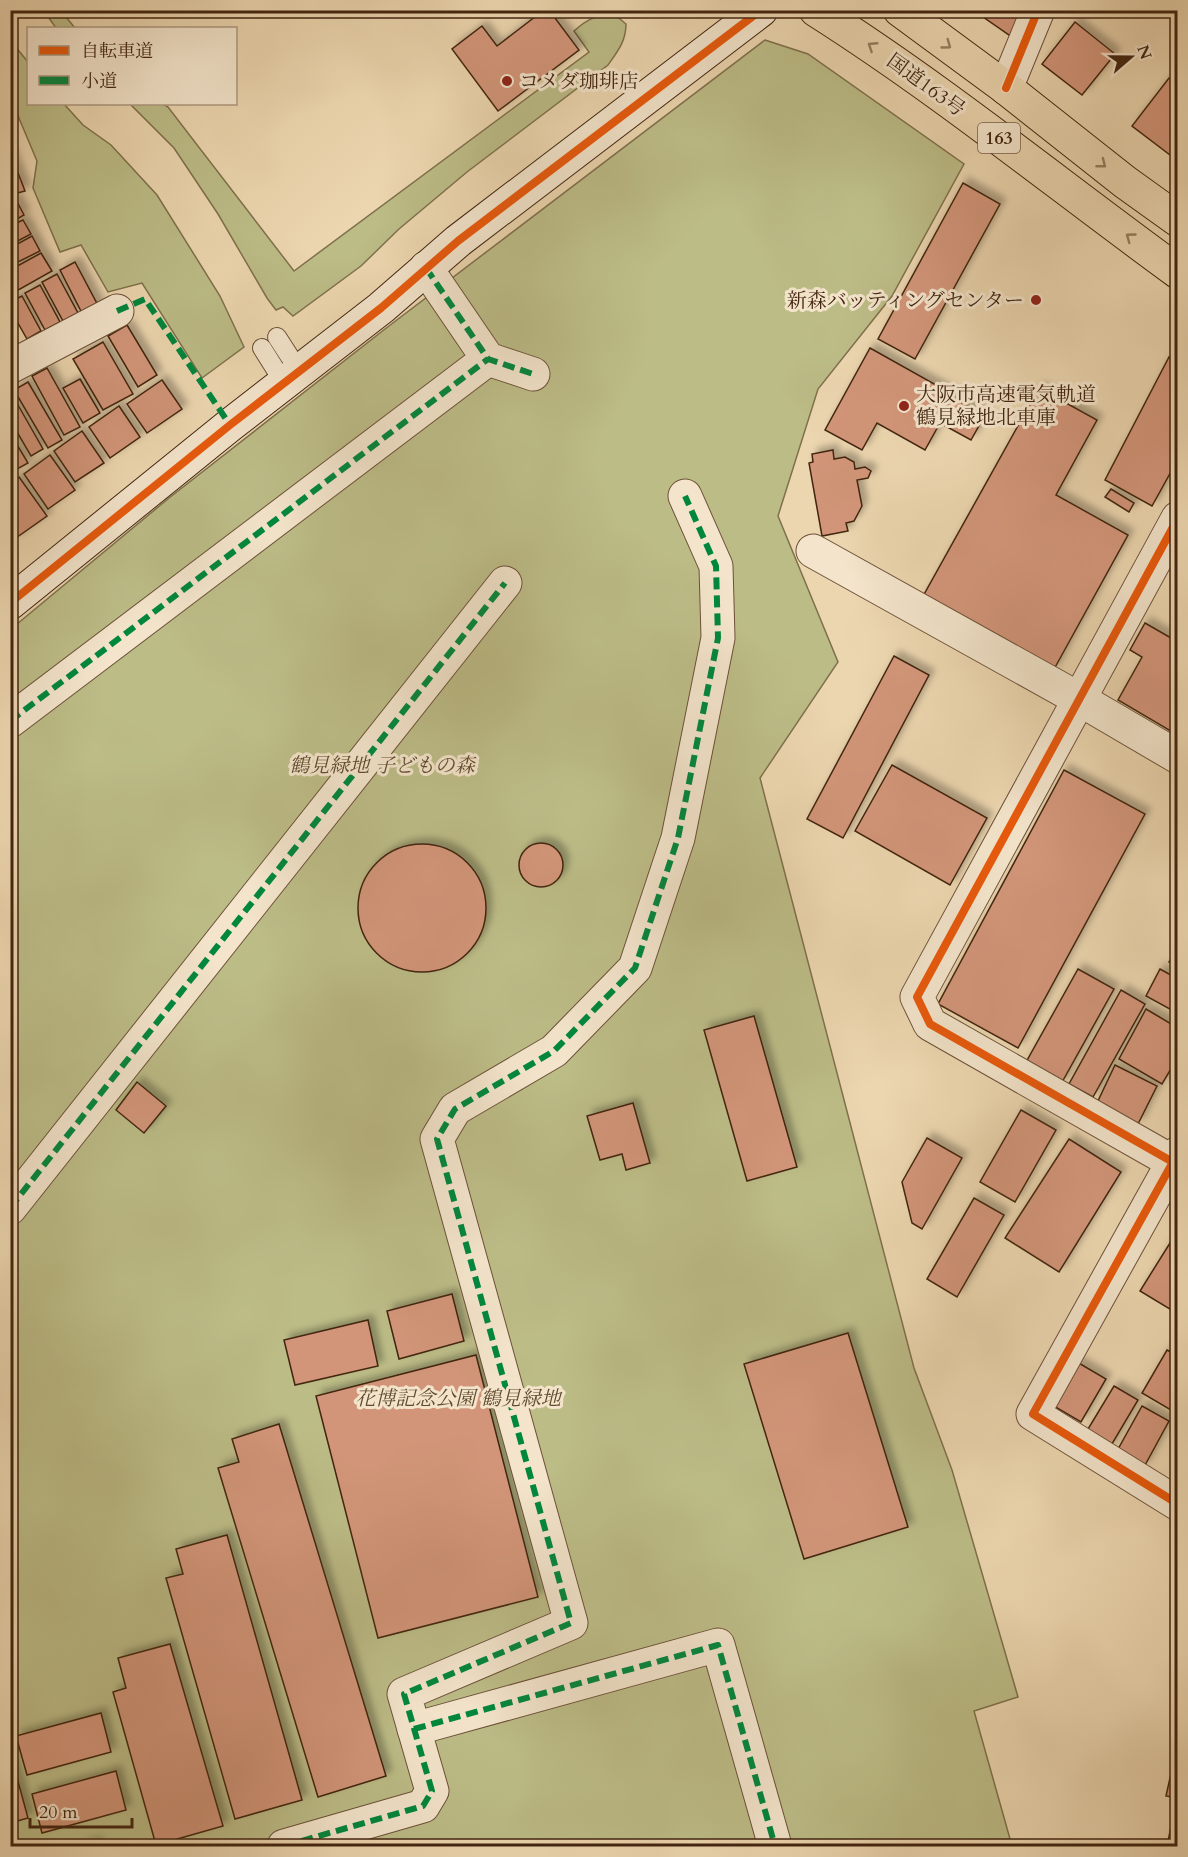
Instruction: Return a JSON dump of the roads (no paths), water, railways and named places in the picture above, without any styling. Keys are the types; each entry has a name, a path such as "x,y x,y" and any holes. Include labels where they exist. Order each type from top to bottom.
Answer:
{"highway":[{"name":"国道163号","path":"816,10 876,48 965,112 1178,272"},
{"name":"163","path":"900,10 1178,220"}],"street":[{"path":"10,603 291,377 381,308 458,241 761,10"},
{"path":"1006,88 1038,10"},
{"path":"426,268 488,359 533,374"},
{"path":"15,354 117,311"},
{"path":"10,721 488,359"},
{"path":"284,1846 423,1806 432,1791 404,1694 571,1623 437,1139 455,1109 554,1051 635,968 678,838 718,638 716,566 685,496"},
{"path":"1178,518 917,997 930,1024 1176,1160 1033,1413 1178,1504"},
{"path":"813,551 1079,699 1178,757"},
{"path":"10,1208 506,583"},
{"path":"414,1729 718,1645 775,1846"}],"lane":[{"path":"277,337 291,377"},
{"path":"262,348 291,377"}],"place":[{"name":"コメダ珈琲店","path":"507,81"},
{"name":"新森バッティングセンター","path":"1036,300"},
{"name":"大阪市高速電気軌道 鶴見緑地北車庫","path":"904,406"}],"park label":[{"name":"鶴見緑地 子どもの森","path":"382,765"},
{"name":"花博記念公園 鶴見緑地","path":"458,1398"}]}
